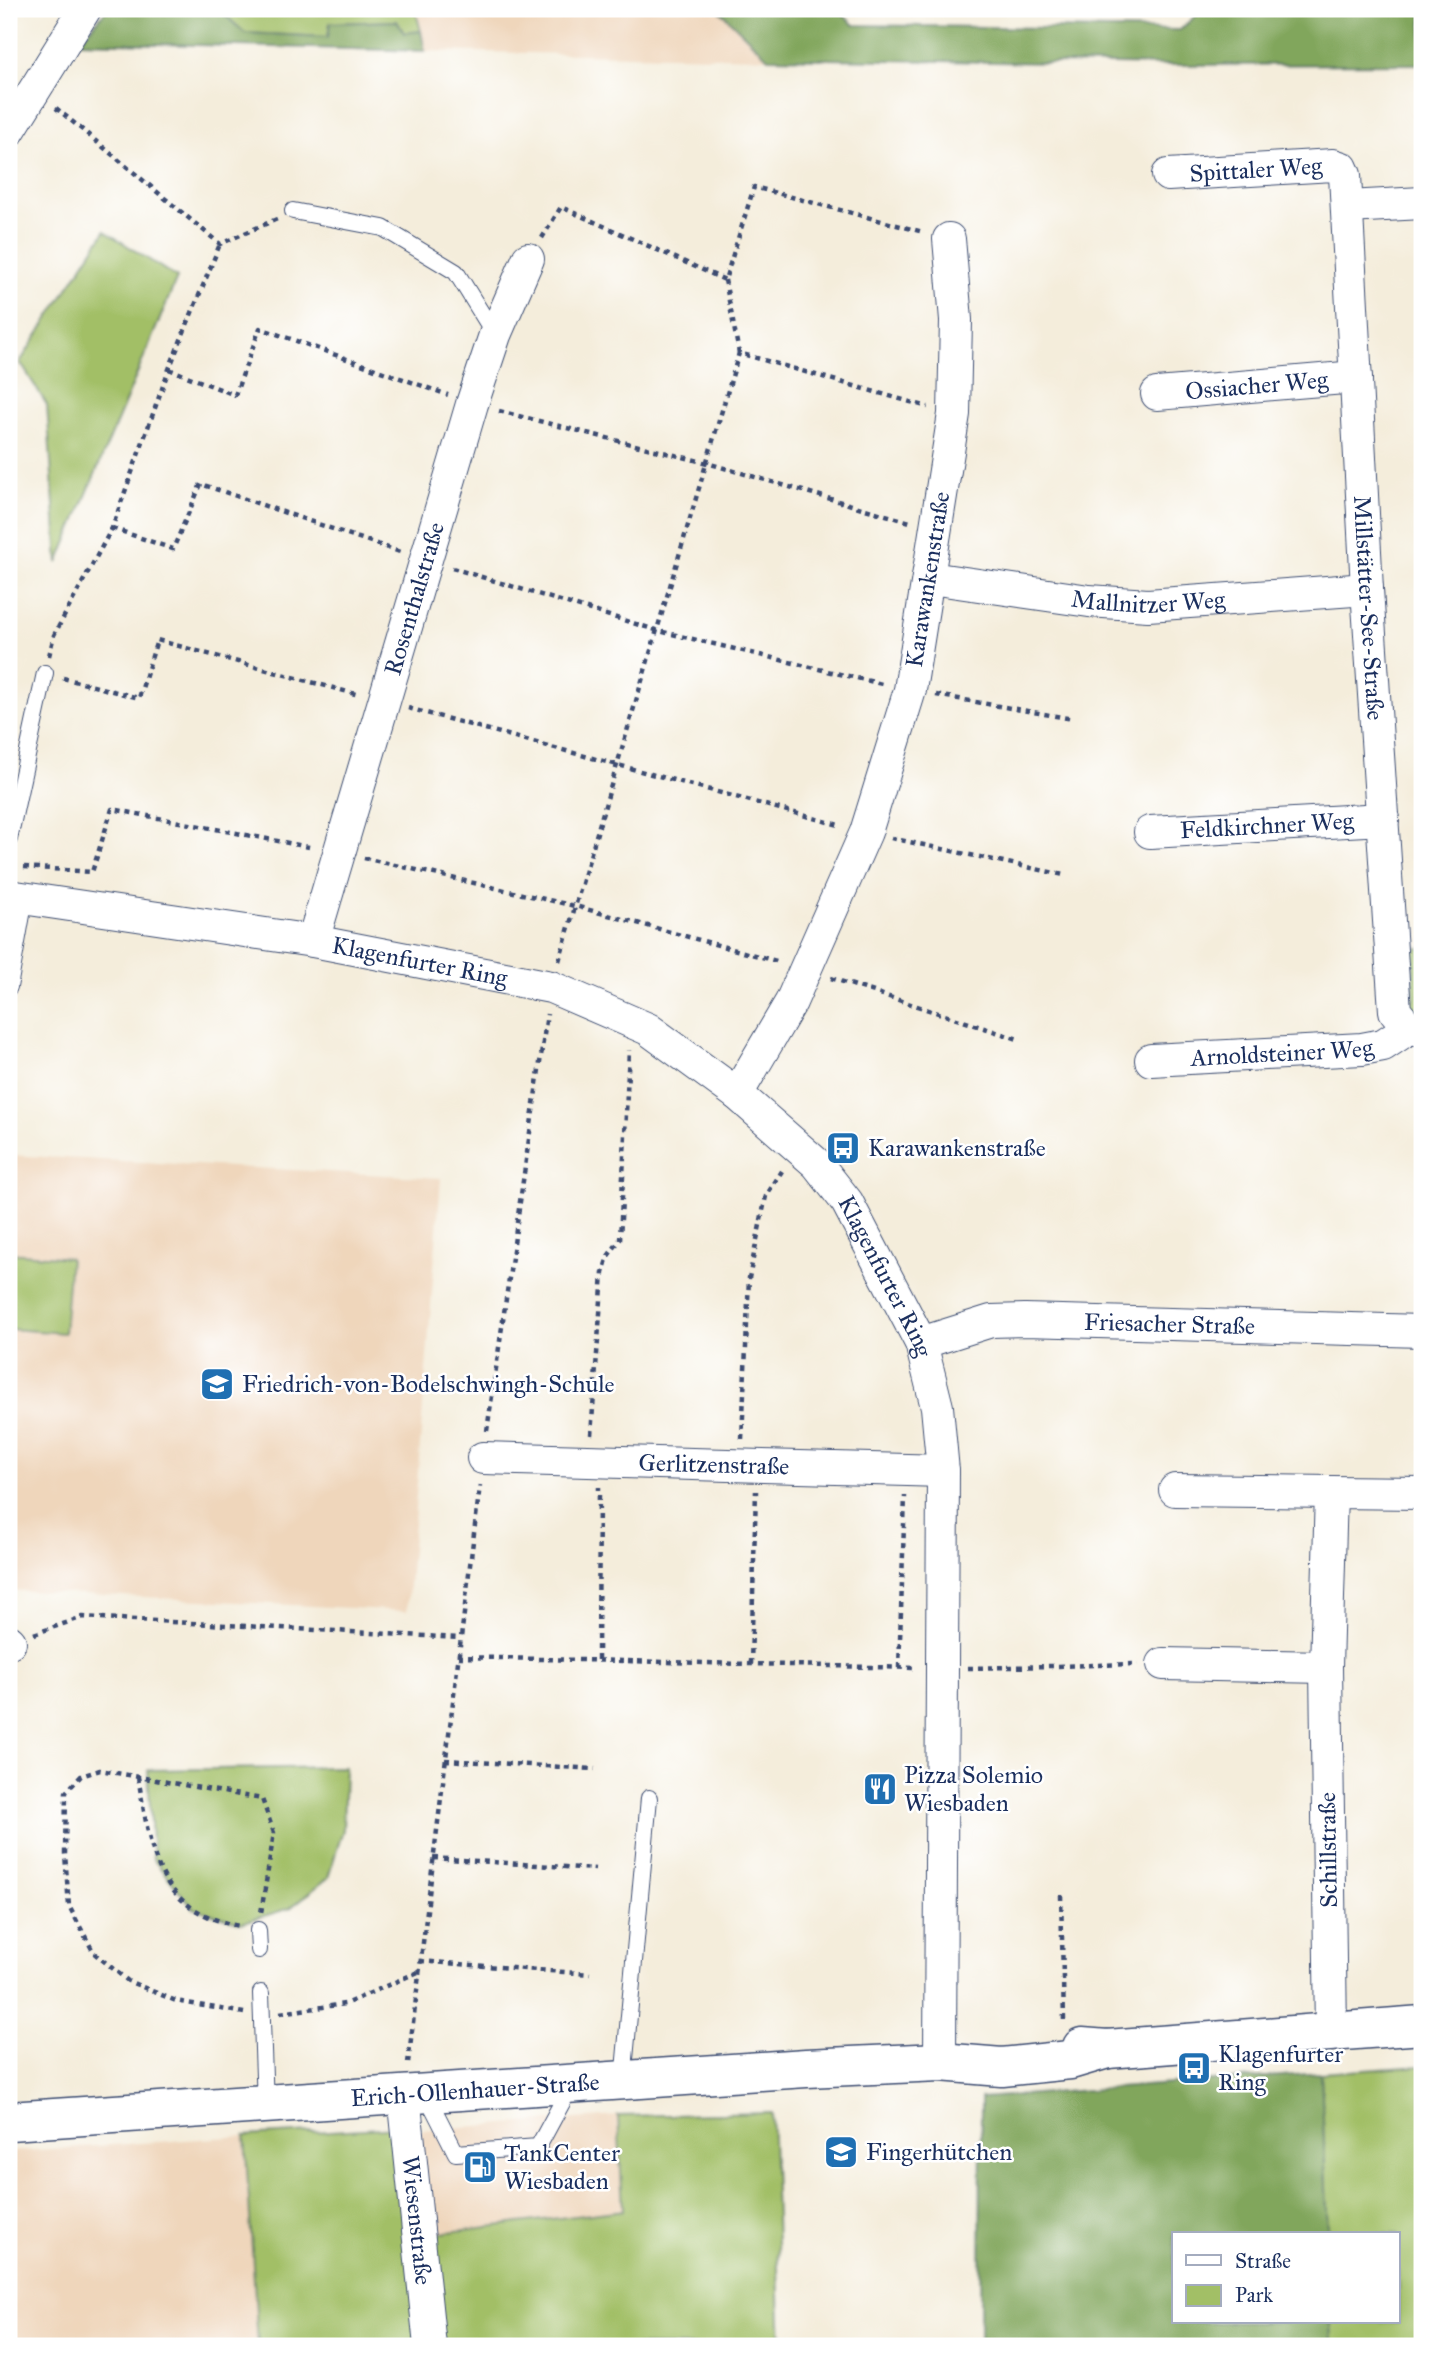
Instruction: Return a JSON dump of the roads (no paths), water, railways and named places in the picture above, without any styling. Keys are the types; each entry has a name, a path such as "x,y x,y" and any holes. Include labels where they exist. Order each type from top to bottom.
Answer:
{"street":[{"path":"9,131 85,9"},
{"name":"Spittaler Weg","path":"1168,174 1333,165 1342,168"},
{"name":"Millstätter-See-Straße","path":"1342,168 1348,207 1367,590 1395,1011 1415,1029"},
{"path":"1348,207 1422,203"},
{"name":"Karawankenstraße","path":"737,1094 791,1002 866,832 910,690 938,531 954,414 956,320 949,239"},
{"name":"Rosenthalstraße","path":"313,941 472,404 495,335 528,259"},
{"name":"Ossiacher Weg","path":"1157,394 1356,377"},
{"name":"Mallnitzer Weg","path":"930,578 1089,601 1148,605 1367,590"},
{"name":"Feldkirchner Weg","path":"1150,832 1383,819"},
{"name":"Klagenfurter Ring","path":"19,887 551,987 648,1029 737,1094 797,1146 817,1164 847,1202 921,1343 937,1407 943,1471 940,2062"},
{"name":"Arnoldsteiner Weg","path":"1151,1060 1362,1049 1383,1045 1415,1029"},
{"name":"Friesacher Straße","path":"921,1343 991,1321 1025,1320 1422,1331"},
{"name":"Gerlitzenstraße","path":"484,1458 943,1471"},
{"path":"1175,1490 1422,1493"},
{"name":"Schillstraße","path":"1331,1492 1326,1667 1331,2032"},
{"path":"1150,1664 1326,1667"},
{"name":"Erich-Ollenhauer-Straße","path":"9,2121 940,2062 1004,2048 1038,2045 1107,2049 1216,2038 1422,2025"},
{"name":"Wiesenstraße","path":"415,2095 430,2346"}],"lane":[{"path":"293,211 383,228 456,272 495,335"},
{"path":"9,839 45,673"},
{"path":"9,987 19,887"},
{"path":"623,2081 649,1798"},
{"path":"258,1930 259,1950"},
{"path":"261,1993 265,2105"},
{"path":"415,2095 456,2153 538,2147 572,2084"}],"place":[{"name":"Karawankenstraße","path":"843,1148"},
{"name":"Friedrich-von-Bodelschwingh-Schule","path":"217,1384"},
{"name":"Pizza Solemio Wiesbaden","path":"880,1789"},
{"name":"Klagenfurter Ring","path":"1194,2068"},
{"name":"Fingerhütchen","path":"841,2152"},
{"name":"TankCenter Wiesbaden","path":"480,2167"}]}
